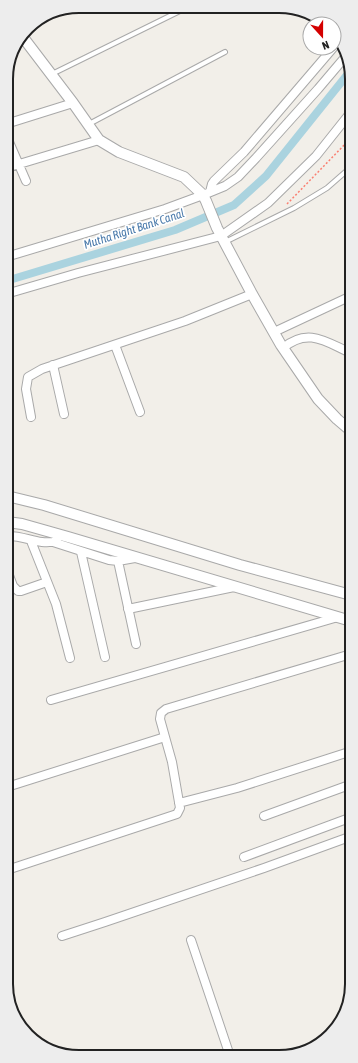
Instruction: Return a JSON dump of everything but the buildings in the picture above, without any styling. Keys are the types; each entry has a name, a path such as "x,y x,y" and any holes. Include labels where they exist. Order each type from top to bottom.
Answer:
{"street":[{"path":"26,41 99,140 119,152 184,177 206,196 221,235 252,294 283,348 318,399 345,426"},
{"path":"206,196 214,181 244,152 327,56"},
{"path":"13,255 206,196 225,186 238,177 342,61"},
{"path":"13,122 73,103"},
{"path":"13,292 221,235 268,203 316,156 345,120"},
{"path":"13,166 99,140"},
{"path":"13,152 26,181"},
{"path":"31,417 26,382 28,377 37,371 185,321 252,294"},
{"path":"274,332 345,299"},
{"path":"283,348 292,341 310,336 326,341 345,350"},
{"path":"115,345 140,412"},
{"path":"53,365 64,414"},
{"path":"13,497 44,505 240,565 345,593"},
{"path":"13,523 68,537 135,558 345,619"},
{"path":"13,536 31,541 53,542 109,560 118,561 135,558"},
{"path":"53,542 68,537"},
{"path":"31,541 56,604 70,658"},
{"path":"81,552 105,657"},
{"path":"118,561 136,644"},
{"path":"13,586 18,591 21,591 47,582"},
{"path":"128,609 234,586"},
{"path":"51,700 338,617"},
{"path":"13,868 174,816 179,812 172,762 161,724 160,716 166,709 345,656"},
{"path":"13,785 165,737"},
{"path":"179,804 237,788 345,753"},
{"path":"264,816 345,787"},
{"path":"244,857 345,820"},
{"path":"62,936 264,868 345,839"},
{"path":"191,940 228,1050"}],"lane":[{"path":"51,75 176,13"},
{"path":"88,124 225,52"},
{"path":"221,235 294,208 327,188 345,172"}],"path":[{"path":"285,206 345,144"}],"waterway":[{"name":"Mutha Right Bank Canal","path":"13,279 175,230 234,205 266,176 345,78"}]}
